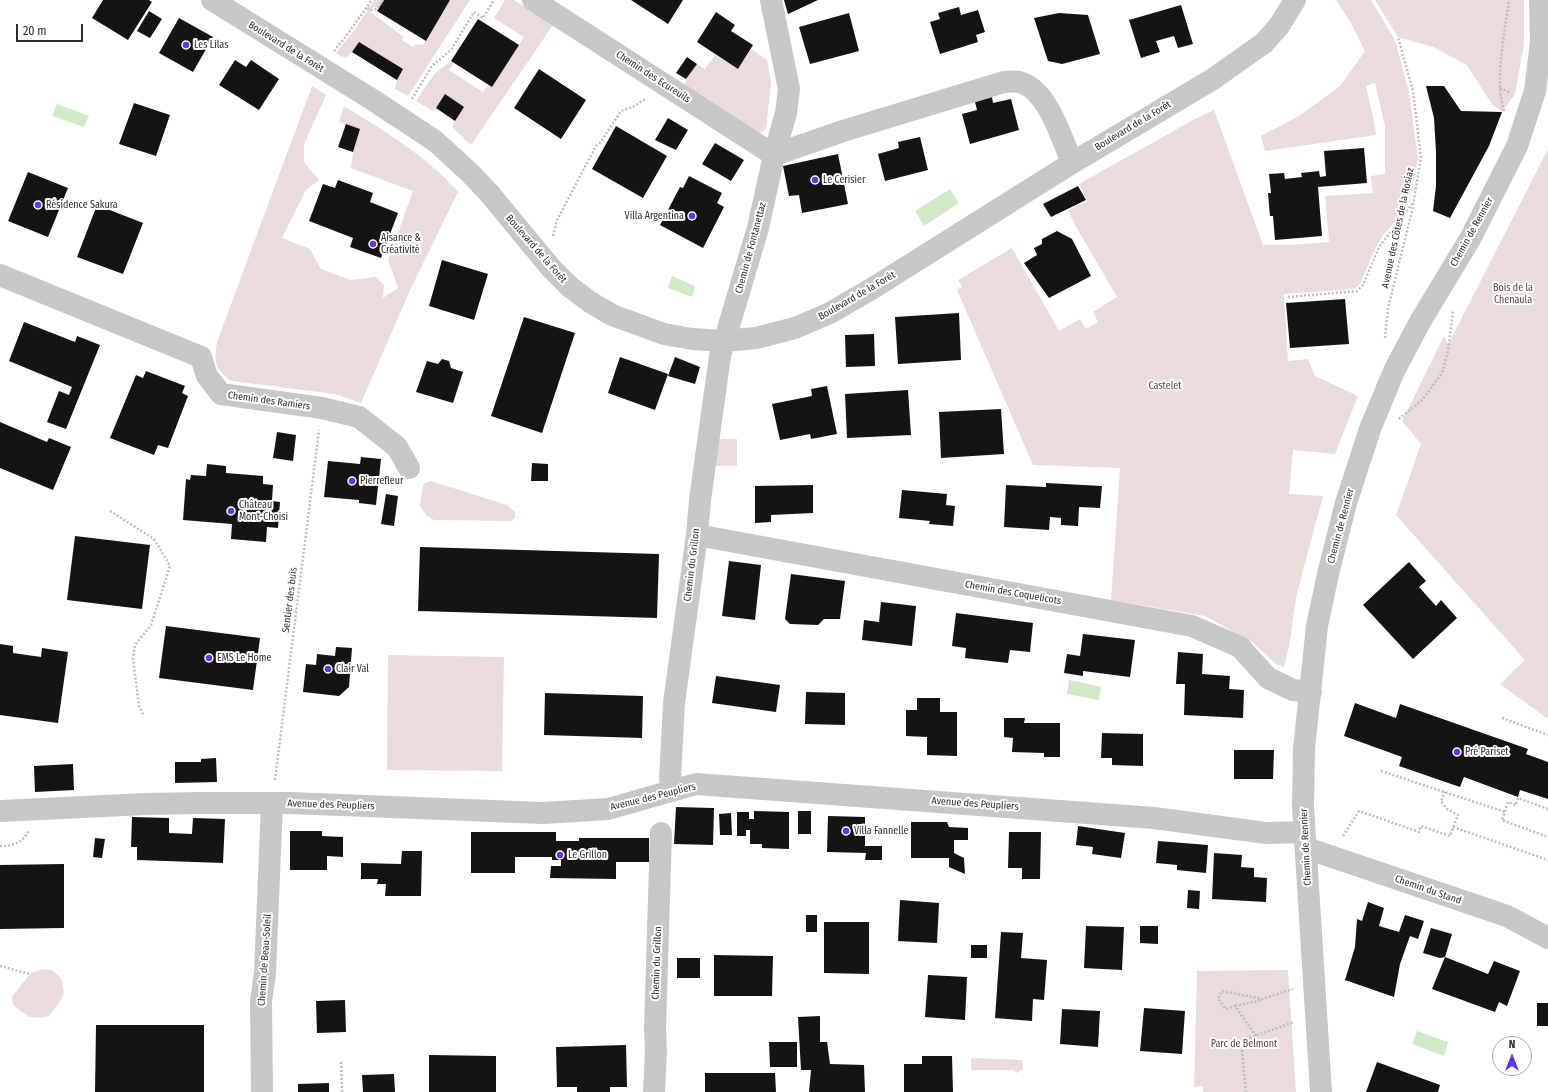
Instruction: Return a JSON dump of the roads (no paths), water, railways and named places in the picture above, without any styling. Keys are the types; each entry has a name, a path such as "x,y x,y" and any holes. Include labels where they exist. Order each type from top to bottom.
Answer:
{"street":[{"name":"Boulevard de la Forêt","path":"212,0 373,100 434,141 470,173 489,193 551,268 570,287 590,302 612,315 664,334 692,339 724,341 756,338 795,328 830,314 1072,163 1213,78 1264,43 1279,26 1295,0"},
{"name":"Chemin des Ecureuils","path":"533,0 774,155"},
{"name":"Chemin de Rennier","path":"1321,1092 1303,807 1304,749 1317,626 1328,574 1346,503 1370,429 1394,372 1421,320 1470,239 1517,146 1535,91 1541,41 1540,0"},
{"name":"Chemin de Fontanettaz","path":"724,341 758,228 774,155 786,113 789,89 770,2"},
{"path":"774,155 842,131 1004,82 1019,82 1035,90 1046,103 1072,163"},
{"name":"Chemin des Ramiers","path":"0,275 201,357 207,376 221,394 322,408 359,417 397,447 409,468"},
{"name":"Chemin du Grillon","path":"673,790 670,778 674,703 705,462 720,356 724,341"},
{"name":"Chemin des Coquelicots","path":"696,535 1192,626 1240,646 1268,678 1293,690 1311,692"},
{"name":"Avenue des Peupliers","path":"0,811 200,803 273,795 290,803 543,813 608,809 696,784 1154,818 1266,833 1305,840"},
{"name":"Chemin de Beau-Soleil","path":"262,1092 261,1001 265,973 273,795"},
{"name":"Chemin du Grillon","path":"654,1092 661,833"},
{"name":"Chemin du Stand","path":"1305,840 1507,916 1548,938"}],"place":[{"name":"Les Lilas","path":"186,45"},
{"name":"Le Cerisier","path":"815,180"},
{"name":"Résidence Sakura","path":"38,205"},
{"name":"Villa Argentina","path":"692,216"},
{"name":"Aisance & Créativité","path":"373,244"},
{"name":"Pierrefleur","path":"352,481"},
{"name":"Château Mont-Choisi","path":"231,511"},
{"name":"EMS Le Home","path":"209,658"},
{"name":"Clair Val","path":"328,669"},
{"name":"Pré Pariset","path":"1457,752"},
{"name":"Villa Fannelle","path":"846,831"},
{"name":"Le Grillon","path":"560,855"}],"park label":[{"name":"Bois de la Chenaula","path":"1513,294"},
{"name":"Castelet","path":"1165,386"},
{"name":"Parc de Belmont","path":"1244,1044"}]}
